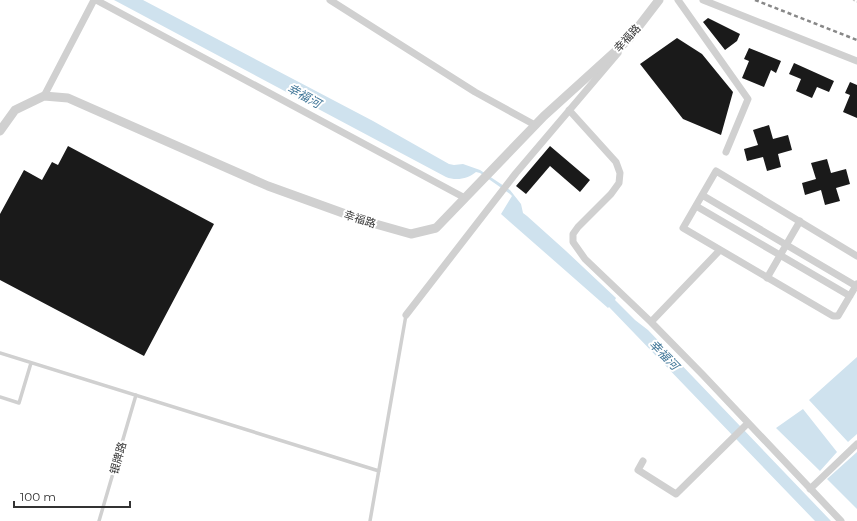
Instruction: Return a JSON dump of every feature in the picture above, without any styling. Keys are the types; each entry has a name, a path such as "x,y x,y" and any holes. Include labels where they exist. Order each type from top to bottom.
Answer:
{"street":[{"path":"0,131 15,110 44,96 95,0 465,198"},
{"path":"330,0 475,92 535,125"},
{"name":"幸福路","path":"44,96 68,98 268,186 365,221 411,234 436,228 535,125 629,39 659,0"},
{"path":"680,0 748,99 726,152"},
{"path":"703,0 857,62"},
{"path":"406,315 516,173 629,39"},
{"path":"569,110 616,162 620,172 619,183 611,194 578,227 573,234 573,242 585,259 651,322 841,521"},
{"path":"702,195 856,285 838,316 832,316 683,228 696,206 702,195 716,171 857,256"},
{"path":"696,206 850,296"},
{"path":"767,278 800,221"},
{"path":"651,322 720,250"},
{"path":"643,461 638,470 676,494 748,423"},
{"path":"810,488 857,444"}],"lane":[{"path":"370,521 406,315"},
{"path":"0,353 379,471"},
{"path":"0,397 19,403 31,363"},
{"name":"银牌路","path":"99,521 136,395"}],"path":[{"path":"853,0 857,2"}],"water":[{"name":"幸福河","path":"114,0 143,0 373,121 449,164 463,164 480,170 510,190 521,204 523,213 566,251 616,298 615,300 635,320 648,330 831,521 815,521 609,307 608,308 501,214 512,196 510,194 480,173 476,172 462,179 446,177"},
{"path":"857,357 857,434 848,442 809,400"},
{"path":"803,409 837,452 820,471 776,428"},
{"path":"857,452 857,509 827,479"}],"building":[{"path":"708,18 740,34 737,41 725,50 703,22"},
{"path":"677,38 702,54 733,92 721,135 683,119 640,64"},
{"path":"749,48 781,61 776,73 771,70 764,87 742,78 749,61 744,59"},
{"path":"794,63 834,81 829,92 817,87 812,98 796,91 801,79 789,74"},
{"path":"850,82 857,85 857,118 843,112 850,95 845,93"},
{"path":"769,125 773,139 788,135 792,150 778,154 781,167 767,171 763,157 747,161 744,149 758,145 753,130"},
{"path":"68,146 214,224 144,356 0,280 0,214 24,170 42,180 52,162 58,165"},
{"path":"550,146 590,180 580,192 550,166 526,194 516,186"},
{"path":"827,159 831,173 846,169 850,184 836,188 840,201 825,205 821,190 805,195 802,183 816,179 811,163"}],"railway":[{"path":"755,0 857,40"}]}
